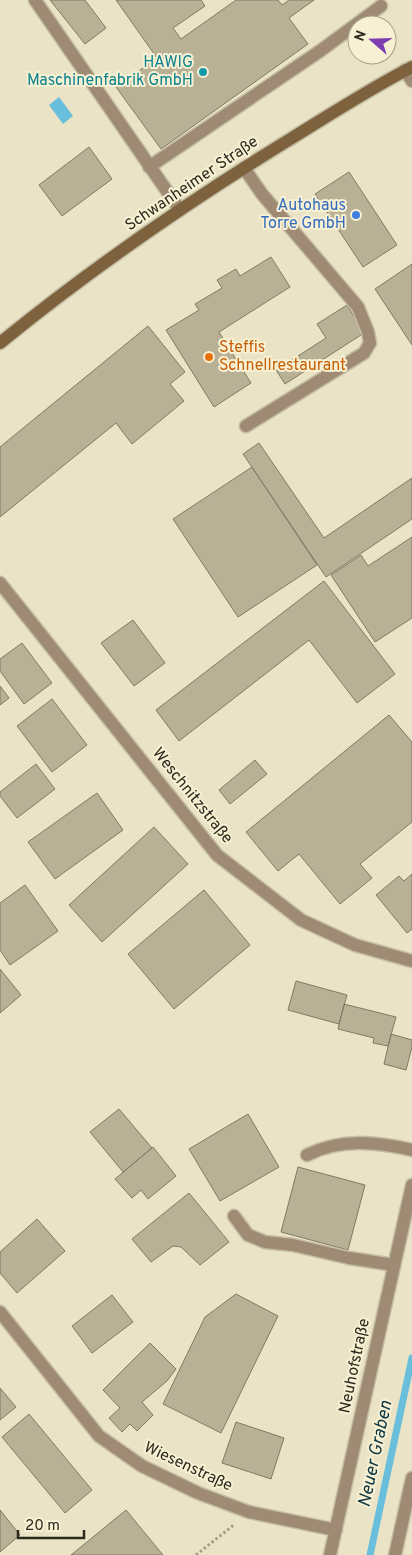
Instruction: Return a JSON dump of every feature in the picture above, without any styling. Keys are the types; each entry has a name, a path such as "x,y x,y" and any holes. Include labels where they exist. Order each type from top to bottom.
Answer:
{"main road":[{"name":"Schwanheimer Straße","path":"0,343 95,269 180,210 244,168 410,73"}],"street":[{"path":"35,0 180,210"},
{"path":"149,167 320,52 382,6"},
{"path":"244,168 262,194 358,307 368,332 370,344 364,353 246,426"},
{"name":"Weschnitzstraße","path":"0,583 217,855 301,920 355,945 412,961"},
{"path":"307,1155 319,1148 356,1142 390,1145 412,1150"},
{"name":"Neuhofstraße","path":"330,1555 412,1185"},
{"path":"234,1216 248,1235 266,1242 294,1245 349,1258 394,1265"},
{"name":"Wiesenstraße","path":"0,1312 99,1436 142,1466 198,1493 249,1512 336,1530"},
{"path":"395,1555 412,1478"}],"path":[{"path":"196,1555 249,1512"}],"water":[{"path":"59,97 73,116 63,124 49,105"}],"building":[{"path":"50,0 85,0 106,28 85,44"},
{"name":"HAWIG Maschinenfabrik GmbH","path":"116,0 201,0 205,6 173,28 181,39 236,0 278,0 282,5 289,0 314,0 289,18 308,44 161,149 116,87 157,58"},
{"path":"89,147 112,179 62,216 39,185"},
{"path":"349,172 397,245 363,267 315,194"},
{"name":"Steffis Schnellrestaurant","path":"271,257 290,287 219,332 251,383 214,407 166,330 199,310 195,304 222,288 217,280 236,269 240,276"},
{"path":"412,264 412,345 375,289"},
{"path":"347,305 364,333 285,384 276,370 326,338 317,324"},
{"path":"148,326 185,372 170,384 184,401 132,444 116,423 0,517 0,447"},
{"path":"259,443 324,538 412,478 412,519 326,577 243,454"},
{"path":"252,467 317,565 238,617 173,519"},
{"path":"412,537 412,618 375,642 331,575 361,555 368,566"},
{"path":"324,581 395,674 357,703 309,640 179,741 156,710"},
{"path":"133,620 165,663 134,686 101,643"},
{"path":"22,643 52,683 24,704 0,671 0,659"},
{"path":"0,686 9,698 0,705"},
{"path":"52,699 87,745 52,772 17,726"},
{"path":"389,715 412,742 412,822 360,864 372,878 340,904 299,854 278,871 246,832"},
{"path":"255,760 267,774 230,804 219,790"},
{"path":"36,764 55,789 17,818 0,796 0,792"},
{"path":"97,793 123,830 55,879 28,842"},
{"path":"154,827 188,864 102,942 69,905"},
{"path":"412,874 412,929 407,933 376,895 399,876 404,881"},
{"path":"25,885 58,931 10,965 0,950 0,903"},
{"path":"204,890 250,945 174,1009 128,954"},
{"path":"0,969 21,995 0,1013"},
{"path":"296,981 347,995 339,1024 288,1010"},
{"path":"344,1004 396,1017 388,1046 373,1043 374,1038 338,1029"},
{"path":"391,1034 412,1040 406,1070 384,1064"},
{"path":"119,1109 152,1148 123,1172 90,1132"},
{"path":"248,1114 279,1167 220,1201 189,1149"},
{"path":"153,1147 176,1176 148,1199 141,1190 132,1198 115,1179"},
{"path":"298,1167 365,1185 348,1250 281,1232"},
{"path":"189,1193 229,1242 200,1265 181,1247 173,1246 151,1262 132,1239"},
{"path":"37,1219 65,1251 17,1293 0,1273 0,1252"},
{"path":"236,1294 278,1316 221,1433 163,1404 205,1317"},
{"path":"112,1295 133,1322 92,1353 72,1326"},
{"path":"150,1343 176,1369 167,1381 142,1402 153,1415 137,1431 130,1424 122,1432 109,1418 120,1408 103,1390"},
{"path":"0,1388 16,1407 0,1420"},
{"path":"29,1414 92,1490 65,1513 2,1437"},
{"path":"236,1422 284,1438 271,1479 222,1463"},
{"path":"0,1510 20,1535 0,1552"},
{"path":"126,1510 163,1555 71,1555"}],"waterway":[{"name":"Neuer Graben","path":"370,1555 412,1358"}],"place":[{"name":"HAWIG Maschinenfabrik GmbH","path":"203,72"},
{"name":"Autohaus Torre GmbH","path":"356,215"},
{"name":"Steffis Schnellrestaurant","path":"209,357"}]}
